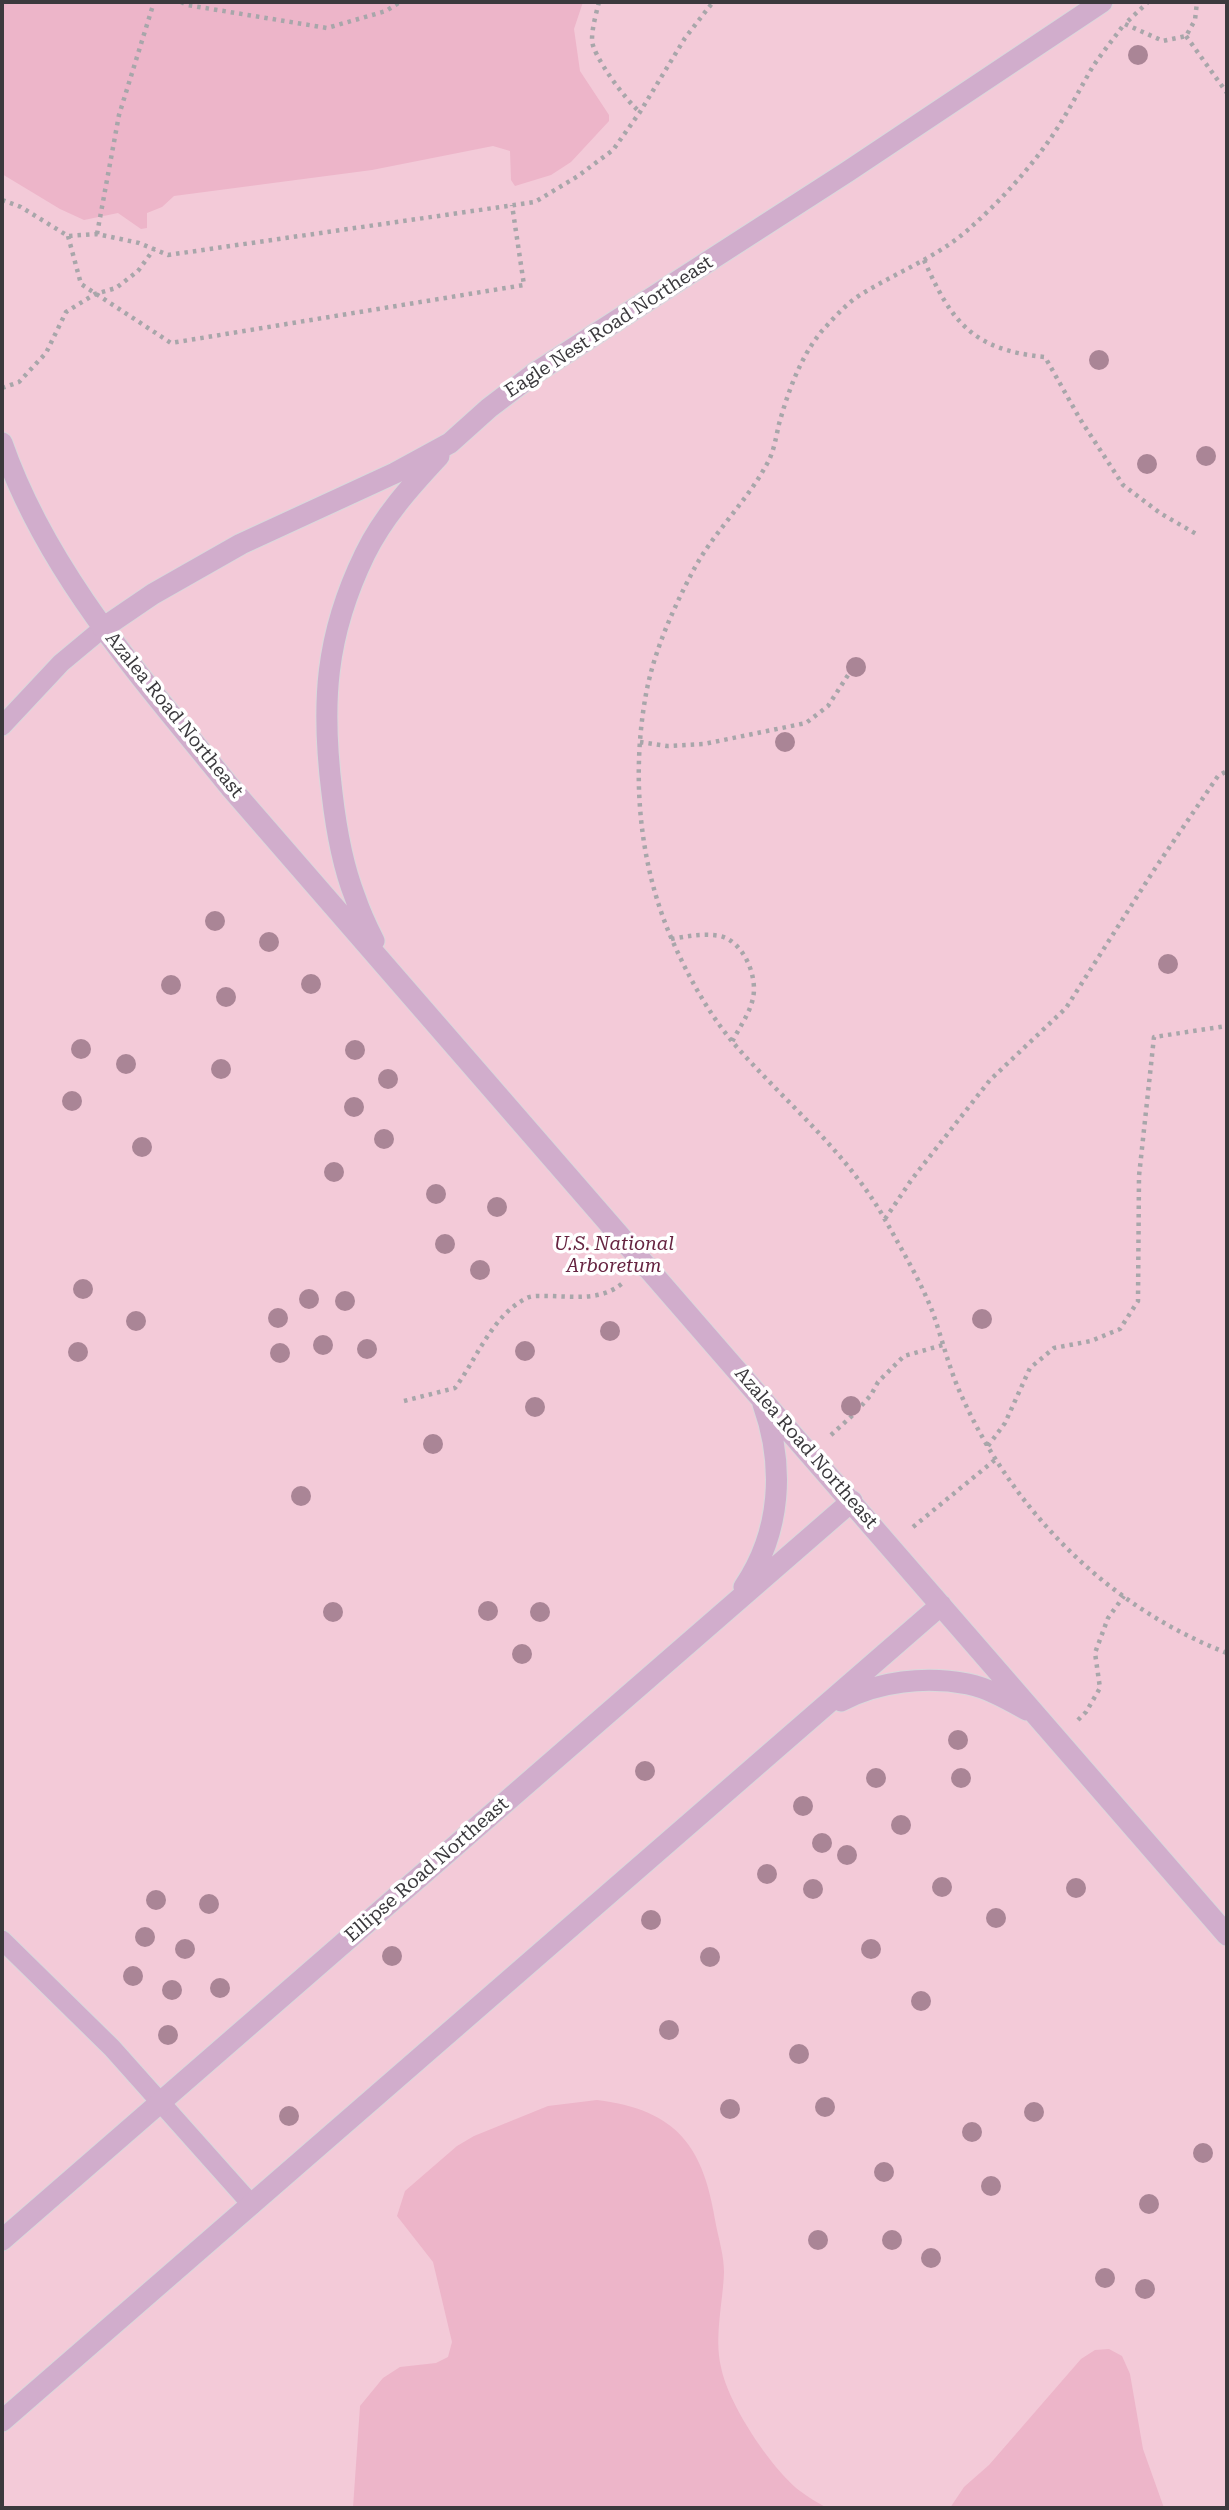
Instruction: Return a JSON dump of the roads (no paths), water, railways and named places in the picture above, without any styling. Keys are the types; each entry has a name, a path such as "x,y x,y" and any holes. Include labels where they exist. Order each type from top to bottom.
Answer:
{"street":[{"name":"Eagle Nest Road Northeast","path":"103,628 163,588 241,544 395,473 450,443 489,408 535,373 848,172 1102,2"},
{"name":"Azalea Road Northeast","path":"2,443 33,519 79,596 230,787 1226,1931"},
{"name":"Azalea Road Northeast","path":"383,963 354,896 338,838 329,767 325,702 331,652 347,596 366,552 401,496 450,443"},
{"path":"732,1605 754,1572 770,1535 776,1497 776,1461 772,1429 760,1395"},
{"name":"Ellipse Road Northeast","path":"2,2240 852,1501"},
{"path":"2,2421 942,1605"},
{"path":"817,1713 854,1694 894,1683 933,1680 969,1684 1003,1697 1037,1715"}],"lane":[{"path":"2,726 61,663 103,628"},
{"path":"2,1940 80,2014 252,2205"}],"park label":[{"name":"U.S. National Arboretum","path":"614,1255"}]}
